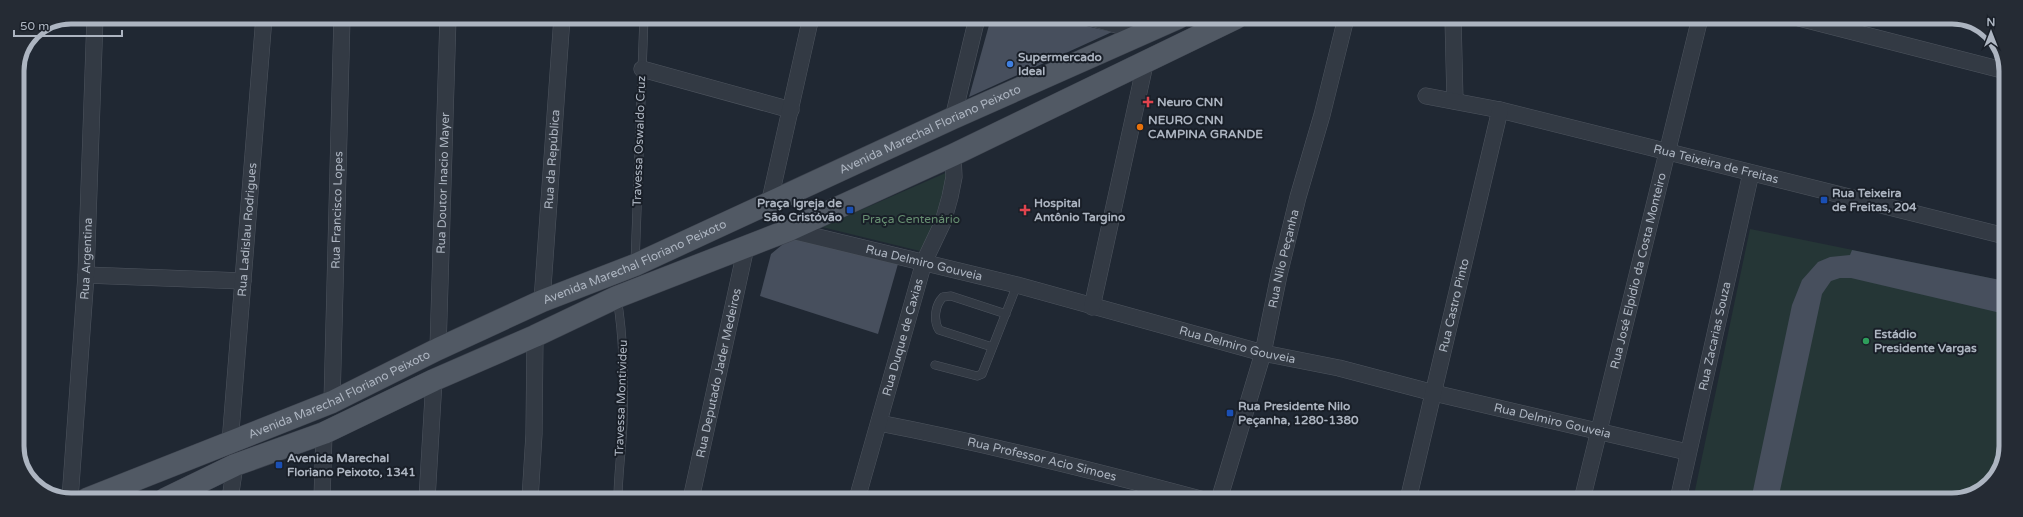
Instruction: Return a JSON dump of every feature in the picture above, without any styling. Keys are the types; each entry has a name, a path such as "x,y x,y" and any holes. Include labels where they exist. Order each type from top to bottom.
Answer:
{"main road":[{"name":"Avenida Marechal Floriano Peixoto","path":"102,493 332,402 438,349 542,301 634,264 769,204 952,118 1165,24"},
{"name":"Avenida Marechal Floriano Peixoto","path":"177,493 235,465 324,433 434,380 536,336 617,297 789,230 954,155 1146,60 1223,24"}],"street":[{"name":"Rua Argentina","path":"70,493 86,275 95,24"},
{"name":"Rua Ladislau Rodrigues","path":"230,443 263,24"},
{"name":"Rua Francisco Lopes","path":"332,402 342,24"},
{"name":"Rua Doutor Inacio Mayer","path":"438,349 448,24"},
{"name":"Rua da República","path":"542,301 562,24"},
{"path":"769,204 809,24"},
{"path":"952,118 976,24"},
{"path":"1113,24 1145,33"},
{"name":"Rua Nilo Peçanha","path":"1221,493 1263,353 1279,275 1298,197 1322,115 1345,24"},
{"path":"1453,24 1455,101"},
{"name":"Rua José Elpídio da Costa Monteiro","path":"1584,493 1699,24"},
{"path":"1846,24 1999,69"},
{"path":"1092,307 1146,60"},
{"path":"642,68 791,110"},
{"name":"Rua Teixeira de Freitas","path":"1426,96 1500,110 1999,234"},
{"name":"Rua Castro Pinto","path":"1410,493 1500,110"},
{"name":"Rua Duque de Caxias","path":"860,493 924,262 943,222 950,197 954,177 954,155"},
{"name":"Rua Zacarias Souza","path":"1679,493 1687,452 1751,173"},
{"name":"Rua Delmiro Gouveia","path":"789,230 1017,285 1092,307 1263,353 1339,368 1434,393 1599,433 1687,452"},
{"name":"Rua Deputado Jader Medeiros","path":"692,493 746,247"},
{"path":"86,275 243,281"},
{"path":"530,493 534,434 536,336"},
{"path":"427,493 434,380"},
{"name":"Rua Professor Acio Simoes","path":"879,422 1065,463 1178,493"},
{"path":"322,493 324,433"},
{"path":"231,493 235,465"}],"lane":[{"name":"Travessa Oswaldo Cruz","path":"634,264 644,24"},
{"path":"935,365 977,376 982,374 1017,285"},
{"path":"992,347 939,330 934,320 940,300 943,297 951,296 1006,314"},
{"name":"Travessa Montivideu","path":"617,297 623,330 624,366 623,424 618,493"}],"green space":[{"name":"Praça Centenário","path":"950,171 932,254 822,227"},
{"name":"Estádio Presidente Vargas","path":"1750,229 1999,280 1999,446 1998,455 1993,470 1976,487 1961,492 1952,493 1694,493"}],"building":[{"name":"Supermercado Ideal","path":"989,24 1078,24 1112,32 969,97"},
{"path":"794,238 898,264 878,334 760,296 771,254 788,240"},
{"path":"1852,250 1999,280 1999,313 1851,278 1840,278 1831,281 1822,294 1779,493 1752,493 1792,305 1802,280 1818,262 1830,257 1850,255"}],"place":[{"name":"Supermercado Ideal","path":"1010,64"},
{"name":"Neuro CNN","path":"1148,102"},
{"name":"NEURO CNN CAMPINA GRANDE","path":"1140,127"},
{"name":"Rua Teixeira de Freitas, 204","path":"1824,200"},
{"name":"Praça Igreja de São Cristóvão","path":"850,210"},
{"name":"Hospital Antônio Targino","path":"1025,210"},
{"name":"Estádio Presidente Vargas","path":"1866,341"},
{"name":"Rua Presidente Nilo Peçanha, 1280-1380","path":"1230,413"},
{"name":"Avenida Marechal Floriano Peixoto, 1341","path":"279,465"}]}
